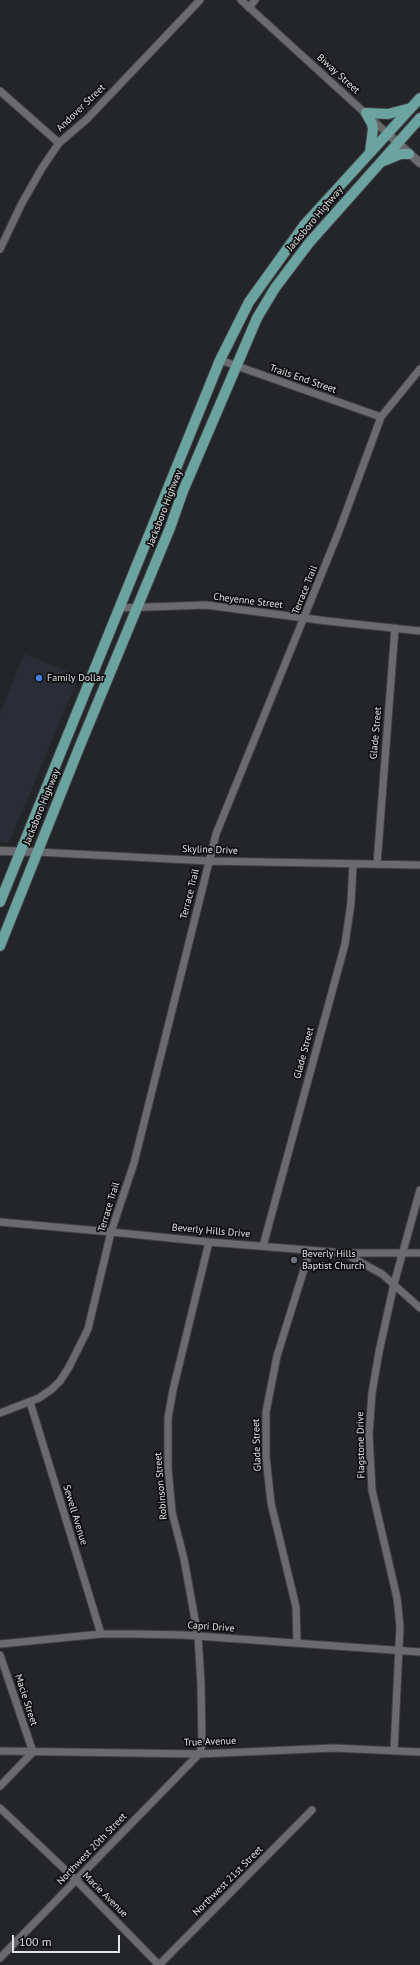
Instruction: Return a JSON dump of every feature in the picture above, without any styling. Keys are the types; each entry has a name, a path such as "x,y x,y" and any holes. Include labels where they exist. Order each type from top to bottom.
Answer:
{"main road":[{"name":"Jacksboro Highway","path":"0,902 220,360 249,302 262,281 305,224 420,98"},
{"path":"366,113 388,114 411,108"},
{"path":"366,113 373,129 370,152"},
{"name":"Jacksboro Highway","path":"0,946 178,505 258,318 275,288 327,221 420,118"},
{"path":"380,162 401,154 409,154"},
{"path":"164,499 178,505"}],"street":[{"name":"Andover Street","path":"0,249 25,197 59,143 87,119 200,0"},
{"name":"Biway Street","path":"241,0 420,163"},
{"path":"249,8 255,0"},
{"path":"0,90 59,143"},
{"name":"Trails End Street","path":"220,360 381,417"},
{"name":"Terrace Trail","path":"0,1413 39,1398 60,1381 69,1367 88,1329 111,1232 134,1163 216,834 339,532 381,417 420,369"},
{"name":"Cheyenne Street","path":"120,608 206,605 420,631"},
{"name":"Glade Street","path":"377,864 395,628"},
{"name":"Skyline Drive","path":"0,851 209,861 420,865"},
{"name":"Glade Street","path":"263,1246 345,944 351,903 353,864"},
{"name":"Flagstone Drive","path":"394,1751 400,1626 397,1598 372,1490 369,1459 372,1393 379,1352 394,1284 420,1190"},
{"name":"Beverly Hills Drive","path":"0,1222 344,1253 420,1253"},
{"name":"Robinson Street","path":"199,1754 202,1746 203,1735 198,1636 184,1559 172,1512 168,1469 168,1418 209,1242"},
{"name":"Glade Street","path":"297,1643 296,1607 271,1503 266,1457 266,1412 277,1356 310,1250"},
{"path":"344,1253 382,1274 420,1308"},
{"name":"Sewell Avenue","path":"30,1402 101,1634"},
{"name":"Capri Drive","path":"0,1644 101,1634 143,1634 198,1636 420,1652"},
{"name":"Macie Street","path":"0,1654 33,1752"},
{"name":"True Avenue","path":"0,1751 199,1754 334,1748 420,1752"},
{"path":"0,1786 33,1752"},
{"name":"Northwest 20th Street","path":"0,1958 199,1754"},
{"name":"Macie Avenue","path":"0,1808 76,1880 159,1965"},
{"name":"Northwest 21st Street","path":"159,1965 312,1810"}],"shaded area":[{"path":"24,654 79,676 8,843 0,842 0,713"}],"place":[{"name":"Family Dollar","path":"39,678"},
{"name":"Beverly Hills Baptist Church","path":"294,1260"}]}
